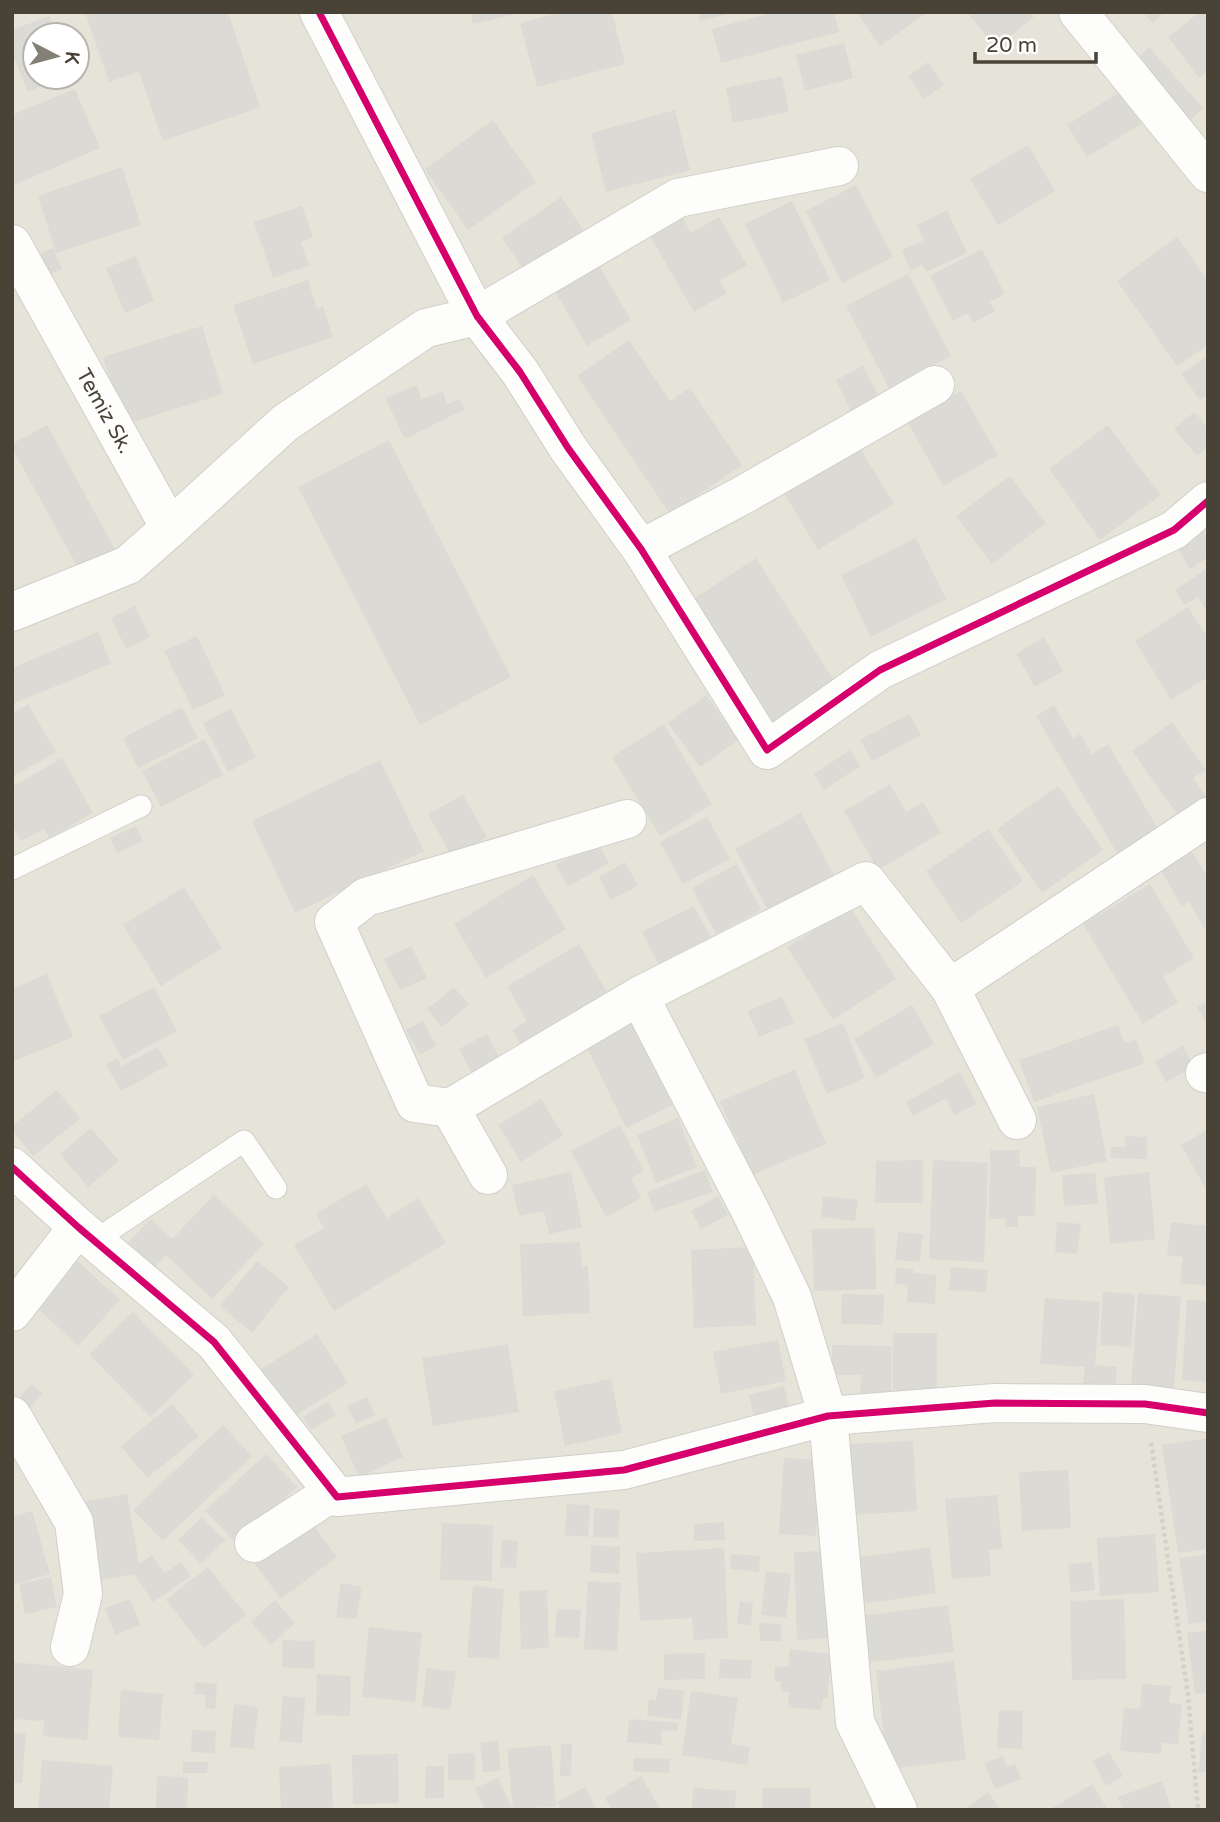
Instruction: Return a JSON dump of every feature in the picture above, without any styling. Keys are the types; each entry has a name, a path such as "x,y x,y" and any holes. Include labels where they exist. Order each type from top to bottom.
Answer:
{"street":[{"path":"319,12 477,316 520,372 568,448 641,549 767,750 880,670 1174,530 1208,501"},
{"path":"1078,12 1208,173"},
{"path":"12,612 128,565 285,423 426,328 477,316 678,198 839,166"},
{"name":"Temiz Sk.","path":"12,244 170,528"},
{"path":"641,549 743,495 935,384"},
{"path":"950,988 1208,817"},
{"path":"626,819 366,897 334,922 415,1103 450,1108 639,996 866,881 950,988 1017,1120"},
{"path":"639,996 792,1297 828,1416 855,1722 898,1810"},
{"path":"450,1108 488,1175"},
{"path":"12,1167 86,1234 214,1342 337,1497 624,1470 828,1416 995,1403 1145,1404 1208,1413"},
{"path":"12,1312 86,1234"},
{"path":"12,1416 74,1522 83,1594 70,1647"},
{"path":"254,1543 333,1492"}],"lane":[{"path":"12,869 141,806"},
{"path":"86,1234 244,1141 276,1188"}],"path":[{"path":"1145,1404 1188,1695 1198,1810"}],"shaded area":[{"path":"12,12 1208,12 1208,1810 12,1810"}],"building":[{"path":"85,12 228,12 260,107 163,141 139,72 109,82 91,30 91,21 88,21"},
{"path":"470,12 521,12 521,13 473,24"},
{"path":"562,12 612,12 625,64 537,87 520,23"},
{"path":"698,12 733,12 733,13 700,21"},
{"path":"774,12 834,12 839,32 721,63 712,29"},
{"path":"856,12 928,12 880,46"},
{"path":"967,12 1030,12 1034,17 995,48"},
{"path":"1143,12 1165,12 1152,23"},
{"path":"1200,12 1208,12 1208,71 1199,78 1168,37"},
{"path":"49,16 51,21 36,21"},
{"path":"21,27 21,75 12,53 12,30"},
{"path":"844,43 853,78 805,91 796,55"},
{"path":"1149,47 1203,108 1183,127 1128,67"},
{"path":"928,62 944,85 924,99 908,76"},
{"path":"782,76 789,112 733,123 726,88"},
{"path":"76,91 100,148 12,186 12,115"},
{"path":"1121,91 1141,124 1087,157 1067,125"},
{"path":"675,110 690,170 606,192 591,133"},
{"path":"493,120 536,182 468,230 425,169"},
{"path":"1028,145 1055,191 998,225 970,179"},
{"path":"122,167 141,225 56,253 38,196"},
{"path":"856,185 893,257 842,283 806,211"},
{"path":"561,197 589,238 530,279 502,238"},
{"path":"792,201 830,280 783,303 745,224"},
{"path":"302,206 313,237 301,242 309,266 273,278 254,222"},
{"path":"947,210 967,253 926,272 922,265 910,270 902,250 924,240 917,225"},
{"path":"719,217 747,265 719,281 727,293 694,312 650,236 683,218 691,233"},
{"path":"1177,237 1208,281 1208,345 1177,366 1117,281"},
{"path":"53,248 62,269 39,279 30,258"},
{"path":"982,249 1005,294 990,302 995,311 973,323 968,313 953,321 930,276"},
{"path":"136,256 154,301 125,313 106,268"},
{"path":"594,257 631,320 587,346 550,283"},
{"path":"908,274 951,356 889,388 846,306"},
{"path":"308,280 317,308 323,306 333,337 253,364 233,305"},
{"path":"202,326 223,394 124,425 103,357"},
{"path":"629,340 670,401 690,388 742,465 670,514 577,376"},
{"path":"1208,356 1208,394 1200,400 1181,374"},
{"path":"863,366 880,399 852,413 836,380"},
{"path":"417,385 421,399 443,392 447,405 459,399 465,409 405,439 385,398"},
{"path":"961,391 998,455 943,486 907,421"},
{"path":"1194,412 1208,428 1208,447 1197,456 1174,429"},
{"path":"47,425 118,555 82,575 12,448 12,444"},
{"path":"1108,425 1161,495 1100,540 1049,469"},
{"path":"389,440 511,677 420,725 298,487"},
{"path":"858,445 894,504 818,550 783,491"},
{"path":"1010,476 1046,523 992,564 956,516"},
{"path":"1203,531 1208,538 1208,557 1190,569 1177,547"},
{"path":"916,538 946,599 871,637 841,575"},
{"path":"756,558 836,684 769,727 689,602"},
{"path":"1208,568 1208,612 1198,597 1185,605 1175,590"},
{"path":"135,606 150,637 126,649 111,618"},
{"path":"1188,607 1208,638 1208,677 1171,700 1135,641"},
{"path":"98,632 111,664 12,704 12,668"},
{"path":"197,636 225,695 193,710 164,651"},
{"path":"1044,637 1063,671 1035,687 1016,654"},
{"path":"706,695 738,740 700,767 668,723"},
{"path":"28,704 56,752 12,777 12,714"},
{"path":"1054,705 1073,738 1080,734 1092,754 1108,744 1158,829 1117,853 1036,716"},
{"path":"182,707 198,738 138,768 123,738"},
{"path":"231,709 256,757 228,772 203,723"},
{"path":"909,714 921,735 872,761 860,740"},
{"path":"1172,722 1206,770 1193,778 1207,798 1180,818 1132,751"},
{"path":"664,724 712,804 660,836 612,757"},
{"path":"205,739 223,775 161,807 142,771"},
{"path":"850,750 860,766 824,790 814,774"},
{"path":"62,758 93,813 49,838 44,829 21,841 12,825 12,787"},
{"path":"380,760 424,851 295,913 252,821"},
{"path":"890,784 906,812 923,802 941,833 878,870 844,811"},
{"path":"1058,786 1103,850 1042,893 997,829"},
{"path":"463,795 487,837 452,857 428,814"},
{"path":"801,813 835,877 769,912 735,849"},
{"path":"707,817 730,859 683,884 660,842"},
{"path":"136,826 143,841 117,853 110,838"},
{"path":"988,829 1023,881 961,923 926,871"},
{"path":"597,841 609,863 568,887 556,865"},
{"path":"1192,852 1208,877 1208,934 1189,902 1182,906 1161,871"},
{"path":"625,862 638,886 611,900 599,877"},
{"path":"737,864 761,910 716,934 692,888"},
{"path":"533,875 566,929 486,978 454,924"},
{"path":"1150,884 1194,958 1163,977 1178,1002 1143,1024 1083,924"},
{"path":"184,887 222,948 161,986 123,925"},
{"path":"694,906 711,938 659,965 642,932"},
{"path":"850,907 896,979 833,1020 787,947"},
{"path":"579,944 610,997 523,1048 512,1030 527,1021 507,986"},
{"path":"411,946 427,978 400,990 384,959"},
{"path":"47,974 73,1037 12,1062 12,989"},
{"path":"154,987 177,1031 123,1060 99,1016"},
{"path":"454,987 469,1005 442,1027 427,1009"},
{"path":"782,997 794,1023 759,1037 748,1011"},
{"path":"1208,1001 1208,1026 1197,1007"},
{"path":"912,1005 934,1044 876,1078 854,1039"},
{"path":"634,1017 676,1103 626,1128 584,1041"},
{"path":"423,1021 436,1046 420,1055 406,1030"},
{"path":"843,1023 865,1078 827,1094 804,1039"},
{"path":"1118,1025 1124,1043 1136,1039 1145,1063 1034,1102 1019,1060"},
{"path":"487,1034 501,1061 473,1075 459,1049"},
{"path":"1183,1046 1194,1067 1166,1082 1155,1061"},
{"path":"158,1047 168,1065 121,1091 106,1065 117,1058 121,1066"},
{"path":"795,1070 826,1144 752,1175 720,1101"},
{"path":"960,1072 977,1104 954,1115 946,1098 913,1116 906,1102"},
{"path":"57,1090 80,1119 33,1156 12,1130 12,1126"},
{"path":"1094,1094 1107,1161 1051,1173 1037,1107"},
{"path":"541,1099 563,1135 521,1162 498,1125"},
{"path":"678,1118 697,1167 656,1183 637,1135"},
{"path":"620,1125 644,1171 631,1178 641,1198 606,1217 571,1151"},
{"path":"91,1128 119,1161 88,1187 60,1154"},
{"path":"1205,1131 1208,1135 1208,1193 1181,1145"},
{"path":"1125,1136 1147,1137 1147,1159 1110,1158 1111,1147 1125,1147"},
{"path":"990,1150 1019,1150 1020,1167 1036,1167 1035,1216 1018,1216 1018,1227 1005,1227 1005,1219 989,1219"},
{"path":"923,1160 923,1203 875,1203 876,1161"},
{"path":"933,1160 988,1163 984,1262 929,1259"},
{"path":"705,1170 713,1192 654,1212 647,1192"},
{"path":"571,1172 582,1227 549,1234 544,1211 519,1216 512,1185"},
{"path":"1149,1172 1155,1239 1110,1244 1104,1177"},
{"path":"1095,1173 1098,1204 1064,1206 1062,1175"},
{"path":"366,1184 387,1218 418,1198 446,1243 334,1311 294,1245 324,1228 316,1214"},
{"path":"214,1195 264,1244 212,1299 166,1255 148,1273 123,1248 151,1219 172,1239"},
{"path":"718,1196 728,1215 701,1229 691,1211"},
{"path":"823,1196 858,1200 855,1221 821,1217"},
{"path":"1057,1222 1081,1224 1077,1254 1055,1252"},
{"path":"1171,1222 1208,1226 1208,1286 1180,1283 1183,1257 1167,1255"},
{"path":"875,1228 876,1289 814,1291 812,1229"},
{"path":"898,1232 923,1234 920,1262 895,1260"},
{"path":"580,1242 582,1266 588,1266 590,1313 523,1316 520,1244"},
{"path":"753,1247 756,1325 694,1328 691,1250"},
{"path":"72,1256 120,1300 78,1346 31,1302"},
{"path":"257,1261 289,1287 252,1333 220,1306"},
{"path":"951,1267 988,1270 986,1292 949,1290"},
{"path":"896,1268 936,1275 935,1304 907,1302 908,1285 895,1284"},
{"path":"1103,1292 1135,1294 1131,1347 1100,1345"},
{"path":"1138,1293 1181,1297 1174,1389 1131,1386"},
{"path":"842,1294 884,1295 883,1325 841,1324"},
{"path":"1045,1298 1100,1302 1095,1365 1117,1367 1115,1389 1083,1386 1085,1367 1040,1364"},
{"path":"1187,1300 1208,1301 1208,1382 1182,1380"},
{"path":"133,1312 194,1375 150,1417 89,1354"},
{"path":"893,1333 937,1333 937,1404 893,1404"},
{"path":"317,1334 348,1383 290,1419 260,1370"},
{"path":"778,1340 786,1381 721,1394 713,1352"},
{"path":"508,1344 519,1412 433,1426 422,1358"},
{"path":"832,1345 892,1346 891,1404 860,1403 861,1375 832,1375"},
{"path":"611,1379 622,1433 565,1446 554,1391"},
{"path":"32,1384 43,1394 23,1414 13,1404"},
{"path":"784,1386 789,1409 754,1417 749,1395"},
{"path":"367,1397 375,1415 356,1424 347,1406"},
{"path":"328,1402 336,1415 311,1430 303,1417"},
{"path":"172,1404 199,1436 147,1478 121,1446"},
{"path":"386,1417 403,1457 359,1477 341,1436"},
{"path":"223,1425 252,1456 163,1541 133,1510"},
{"path":"1208,1438 1208,1549 1178,1553 1162,1445"},
{"path":"913,1441 917,1511 849,1515 845,1444"},
{"path":"266,1454 297,1487 237,1544 205,1511"},
{"path":"784,1458 820,1460 816,1536 779,1534"},
{"path":"1068,1470 1071,1528 1022,1531 1019,1472"},
{"path":"127,1494 139,1564 152,1555 165,1573 181,1562 191,1576 153,1602 134,1574 97,1581 84,1502"},
{"path":"997,1495 1002,1549 989,1550 991,1576 952,1579 945,1499"},
{"path":"567,1504 590,1505 588,1537 565,1535"},
{"path":"594,1508 620,1510 618,1538 593,1537"},
{"path":"32,1511 50,1574 12,1585 12,1517"},
{"path":"306,1515 337,1557 281,1599 250,1557"},
{"path":"202,1517 225,1540 201,1564 178,1540"},
{"path":"724,1522 725,1540 694,1541 694,1524"},
{"path":"442,1523 493,1525 492,1581 440,1580"},
{"path":"1155,1534 1159,1592 1100,1596 1097,1538"},
{"path":"502,1540 518,1541 516,1568 500,1567"},
{"path":"591,1545 620,1547 619,1574 590,1572"},
{"path":"930,1547 936,1593 856,1605 849,1559"},
{"path":"724,1548 728,1638 694,1640 692,1618 640,1621 636,1553"},
{"path":"831,1551 834,1638 797,1640 794,1552"},
{"path":"731,1554 760,1556 759,1572 730,1569"},
{"path":"1208,1554 1208,1621 1189,1624 1179,1558"},
{"path":"1092,1562 1095,1590 1071,1592 1068,1564"},
{"path":"208,1567 246,1615 204,1648 166,1600"},
{"path":"766,1571 791,1574 786,1618 761,1615"},
{"path":"51,1577 57,1607 25,1614 19,1584"},
{"path":"588,1581 621,1583 617,1651 584,1649"},
{"path":"341,1583 362,1587 356,1619 336,1617"},
{"path":"473,1586 504,1589 499,1659 467,1657"},
{"path":"547,1590 549,1648 521,1649 519,1591"},
{"path":"130,1599 140,1625 115,1635 105,1608"},
{"path":"1124,1599 1126,1679 1072,1680 1070,1601"},
{"path":"275,1600 295,1623 271,1645 251,1622"},
{"path":"740,1601 753,1603 751,1625 737,1624"},
{"path":"948,1605 954,1652 865,1663 859,1616"},
{"path":"557,1609 581,1610 579,1638 555,1637"},
{"path":"759,1623 781,1624 781,1641 760,1641"},
{"path":"369,1627 422,1633 415,1702 362,1697"},
{"path":"1208,1630 1208,1692 1195,1694 1187,1633"},
{"path":"283,1640 315,1641 314,1669 282,1667"},
{"path":"790,1649 832,1654 827,1698 823,1698 821,1710 788,1707 789,1692 781,1691 781,1682 774,1681 775,1666 788,1667"},
{"path":"705,1653 705,1679 664,1680 664,1654"},
{"path":"720,1659 752,1660 751,1679 719,1678"},
{"path":"954,1661 966,1760 888,1769 876,1671"},
{"path":"12,1662 93,1670 87,1740 43,1736 44,1721 12,1719"},
{"path":"427,1668 456,1672 450,1710 422,1706"},
{"path":"317,1674 351,1676 350,1716 316,1715"},
{"path":"195,1682 217,1684 215,1709 205,1708 206,1695 194,1694"},
{"path":"1142,1684 1171,1686 1169,1703 1182,1704 1178,1744 1162,1743 1161,1754 1120,1751 1124,1708 1140,1709"},
{"path":"658,1688 684,1691 681,1720 647,1715 649,1699 656,1700"},
{"path":"121,1690 163,1694 159,1740 118,1737"},
{"path":"691,1691 738,1698 731,1744 750,1747 747,1765 682,1755"},
{"path":"283,1696 305,1698 302,1743 279,1741"},
{"path":"234,1704 258,1707 254,1749 230,1747"},
{"path":"999,1710 1023,1711 1022,1749 997,1748"},
{"path":"629,1719 678,1723 677,1731 662,1730 661,1745 627,1742"},
{"path":"192,1730 216,1731 215,1753 191,1752"},
{"path":"1203,1731 1208,1731 1208,1773 1198,1772"},
{"path":"12,1733 26,1734 22,1783 12,1782"},
{"path":"498,1741 501,1771 483,1772 480,1743"},
{"path":"561,1744 572,1744 571,1776 560,1776"},
{"path":"551,1745 556,1806 513,1810 507,1749"},
{"path":"1109,1752 1123,1776 1106,1786 1093,1761"},
{"path":"475,1753 475,1780 448,1780 448,1754"},
{"path":"398,1754 399,1803 353,1804 352,1755"},
{"path":"1003,1756 1007,1767 1015,1764 1021,1779 995,1789 985,1763"},
{"path":"634,1758 670,1759 669,1773 633,1771"},
{"path":"42,1760 113,1766 109,1810 38,1810"},
{"path":"183,1762 208,1762 207,1773 183,1773"},
{"path":"331,1764 333,1810 281,1810 279,1767"},
{"path":"426,1766 444,1766 444,1798 425,1798"},
{"path":"157,1776 188,1777 187,1810 156,1810"},
{"path":"641,1776 661,1810 612,1810 605,1798"},
{"path":"498,1778 513,1810 485,1810 475,1788"},
{"path":"1162,1781 1172,1810 1122,1810 1118,1797"},
{"path":"1092,1784 1108,1810 1049,1810"},
{"path":"585,1787 597,1810 562,1810 557,1802"},
{"path":"693,1788 736,1791 735,1810 692,1810"},
{"path":"763,1788 811,1788 810,1810 762,1810"},
{"path":"988,1792 1001,1810 963,1810"}],"cycle path":[{"path":"319,12 477,316 520,372 568,448 641,549 767,750 880,670 1174,530 1208,501"},
{"path":"12,1167 78,1227 214,1342 337,1497 624,1470 828,1416 995,1403 1145,1404 1208,1413"}]}
